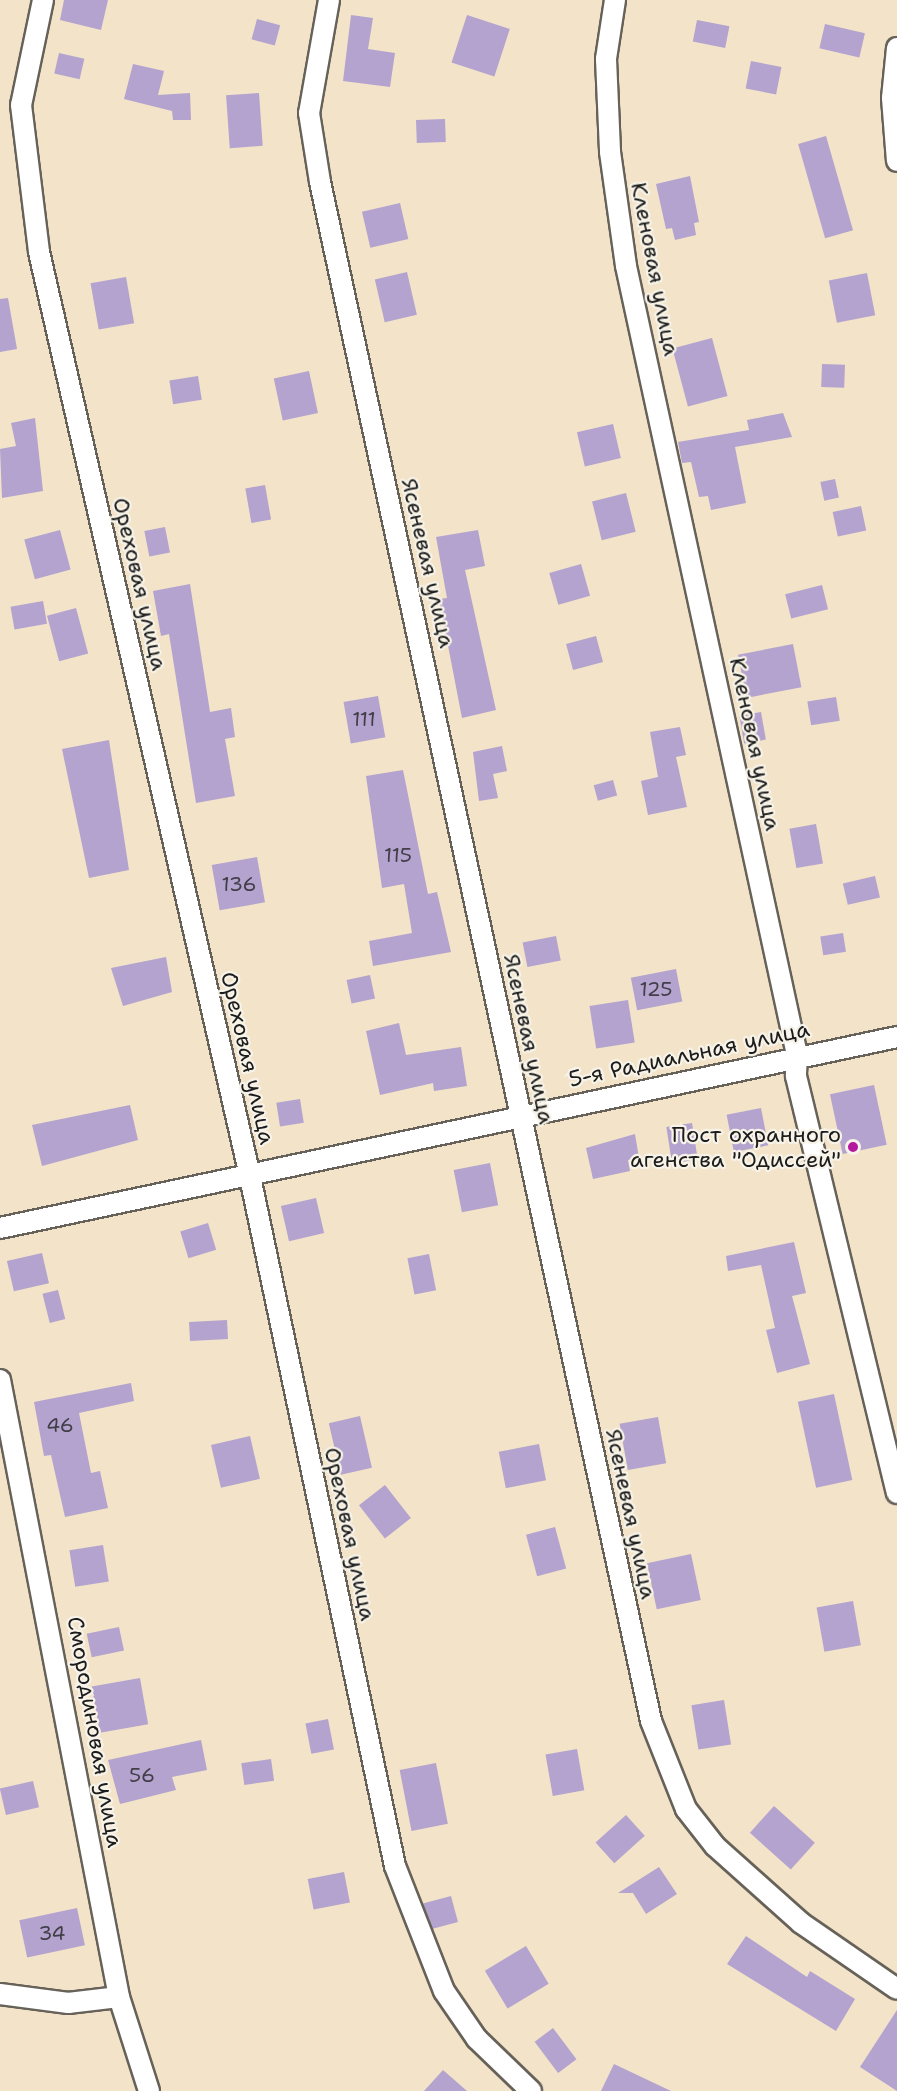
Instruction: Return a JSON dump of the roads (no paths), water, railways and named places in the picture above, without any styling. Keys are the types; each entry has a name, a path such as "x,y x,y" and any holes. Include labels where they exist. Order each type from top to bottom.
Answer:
{"street":[{"name":"Ореховая улица","path":"43,0 21,105 39,252 249,1172 395,1866 444,1991 477,2039 531,2091"},
{"name":"Ясеневая улица","path":"329,0 309,113 320,182 651,1721 686,1809 759,1888 897,1989"},
{"name":"Кленовая улица","path":"615,0 606,59 610,152 626,266 797,1055 796,1076 897,1493"},
{"path":"897,48 892,98 897,161"},
{"name":"5-я Радиальная улица","path":"0,1228 249,1172 797,1055 897,1037"},
{"name":"Смородиновая улица","path":"0,1380 119,1997 149,2091"},
{"path":"0,1994 68,2003 119,1997"}],"place":[{"name":"Пост охранного агенства \"Одисcей\"","path":"853,1147"}]}
